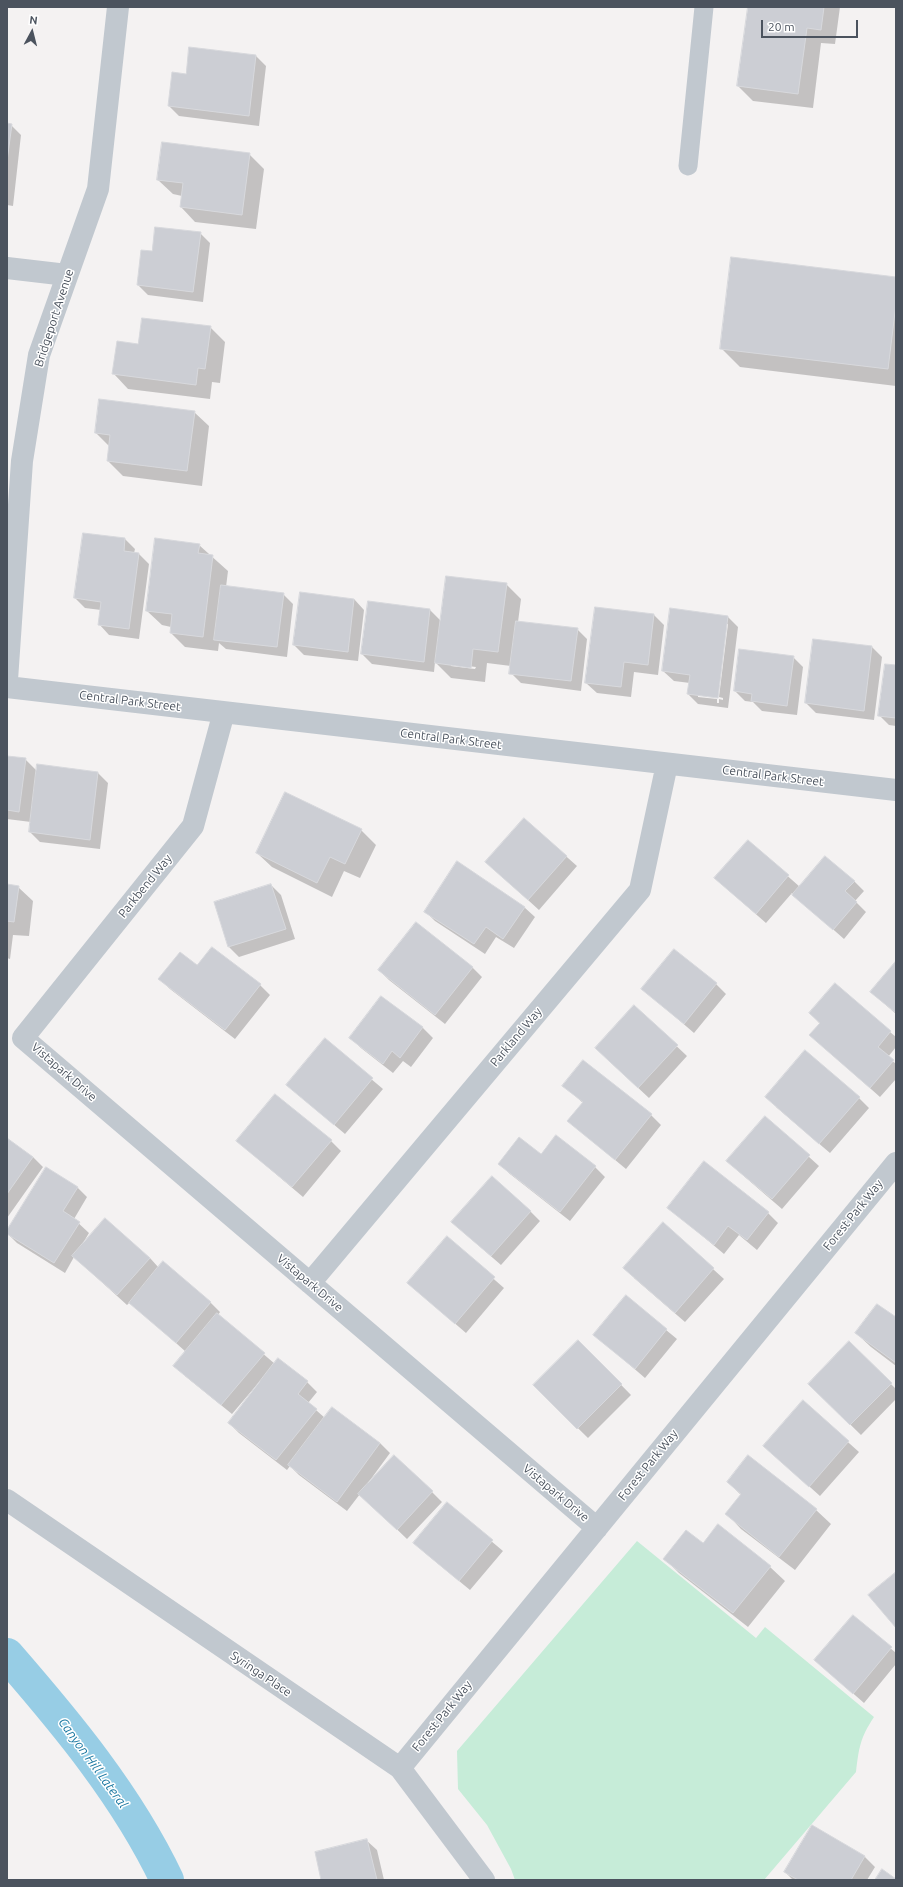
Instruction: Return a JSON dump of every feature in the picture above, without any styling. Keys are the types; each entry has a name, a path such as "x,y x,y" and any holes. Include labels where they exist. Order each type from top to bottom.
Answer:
{"street":[{"name":"Bridgeport Avenue","path":"7,680 22,461 39,355 98,189 118,7"},
{"path":"7,268 67,275"},
{"name":"Central Park Street","path":"7,687 896,790"},
{"name":"Parkbend Way","path":"23,1038 193,826 224,712"},
{"name":"Parkland Way","path":"310,1283 640,890 667,764"},
{"name":"Vistapark Drive","path":"23,1038 597,1528"},
{"name":"Forest Park Way","path":"400,1768 896,1163"},
{"name":"Syringa Place","path":"7,1500 400,1768 484,1880"}],"lane":[{"path":"688,166 704,7"}],"green space":[{"path":"637,1541 756,1638 765,1627 874,1717 861,1743 856,1772 764,1880 515,1880 511,1869 487,1825 458,1789 457,1751"}],"building":[{"path":"748,7 824,7 821,30 807,28 798,94 737,86"},
{"path":"189,47 256,55 249,116 168,106 172,72 186,74"},
{"path":"7,123 12,124 7,161"},
{"path":"162,142 250,153 242,215 180,207 183,183 157,180"},
{"path":"155,227 201,232 193,292 137,285 141,250 152,251"},
{"path":"731,257 896,277 896,304 888,369 720,349"},
{"path":"142,318 211,326 205,369 198,368 196,385 112,374 117,341 138,344"},
{"path":"99,399 195,411 187,471 107,461 110,435 95,433"},
{"path":"83,533 125,538 124,551 139,553 129,629 98,625 101,602 74,598"},
{"path":"155,538 200,544 198,553 213,555 203,637 170,633 172,614 146,611"},
{"path":"446,576 507,583 498,652 473,649 471,668 435,663"},
{"path":"221,585 284,593 277,647 214,640"},
{"path":"300,592 354,599 348,652 293,645"},
{"path":"368,601 430,609 424,662 361,654"},
{"path":"595,607 654,614 648,665 624,662 621,687 585,683"},
{"path":"670,608 728,616 718,698 687,694 690,675 662,671"},
{"path":"516,621 578,628 571,681 509,674"},
{"path":"813,639 872,646 864,711 805,703"},
{"path":"739,649 794,656 787,706 751,701 752,694 734,691"},
{"path":"885,664 896,665 896,718 878,716"},
{"path":"7,756 26,758 19,812 7,810"},
{"path":"37,764 98,772 90,840 29,832"},
{"path":"285,792 362,829 345,864 330,857 317,883 256,853"},
{"path":"524,818 567,856 528,900 485,862"},
{"path":"748,840 789,875 756,914 714,878"},
{"path":"825,856 855,881 845,891 857,902 833,930 792,895"},
{"path":"457,861 525,907 503,939 486,927 474,944 424,912"},
{"path":"7,884 19,886 14,922 7,921"},
{"path":"271,884 286,929 228,947 214,902"},
{"path":"416,922 473,967 435,1015 378,970"},
{"path":"212,947 261,984 225,1030 158,979 180,952 197,965"},
{"path":"674,949 717,983 684,1024 641,989"},
{"path":"896,961 896,1013 870,992"},
{"path":"835,983 891,1031 878,1047 894,1060 870,1088 809,1035 820,1023 809,1013"},
{"path":"381,996 423,1027 400,1058 392,1051 383,1064 349,1038"},
{"path":"634,1005 678,1045 638,1088 595,1048"},
{"path":"325,1038 373,1078 334,1125 286,1085"},
{"path":"805,1050 860,1097 819,1144 765,1097"},
{"path":"583,1060 652,1114 615,1160 567,1121 583,1102 562,1086"},
{"path":"275,1094 332,1140 292,1187 236,1141"},
{"path":"765,1116 810,1155 772,1199 726,1161"},
{"path":"556,1135 596,1166 560,1212 498,1164 519,1137 541,1154"},
{"path":"7,1138 33,1157 7,1194"},
{"path":"704,1161 769,1212 747,1240 728,1226 714,1245 667,1208"},
{"path":"46,1167 78,1187 63,1211 80,1222 54,1263 7,1234 7,1230"},
{"path":"492,1176 531,1211 491,1256 451,1222"},
{"path":"105,1218 150,1258 117,1295 72,1256"},
{"path":"663,1222 714,1268 675,1313 623,1268"},
{"path":"447,1236 495,1277 455,1324 407,1283"},
{"path":"163,1261 211,1302 176,1343 129,1303"},
{"path":"626,1295 667,1329 635,1369 593,1335"},
{"path":"877,1304 896,1317 896,1363 855,1333"},
{"path":"217,1313 265,1353 221,1405 173,1366"},
{"path":"578,1340 622,1384 577,1429 533,1385"},
{"path":"849,1341 892,1383 850,1425 808,1384"},
{"path":"278,1358 308,1381 298,1394 317,1409 276,1460 228,1423"},
{"path":"803,1400 849,1441 809,1487 763,1446"},
{"path":"332,1407 380,1443 337,1502 288,1465"},
{"path":"394,1455 433,1491 397,1530 358,1494"},
{"path":"748,1455 817,1509 779,1557 725,1514 741,1494 727,1482"},
{"path":"447,1502 493,1540 459,1581 413,1543"},
{"path":"718,1524 771,1566 733,1613 663,1559 686,1530 703,1543"},
{"path":"896,1572 896,1628 868,1595"},
{"path":"853,1615 892,1647 853,1694 814,1660"},
{"path":"812,1825 865,1856 851,1880 798,1880 784,1872"},
{"path":"367,1839 377,1880 321,1880 315,1852"},
{"path":"882,1869 896,1879 896,1880 875,1880"}],"waterway":[{"name":"Canyon Hill Lateral","path":"7,1655 52,1707 115,1790 134,1819 167,1880"}]}
